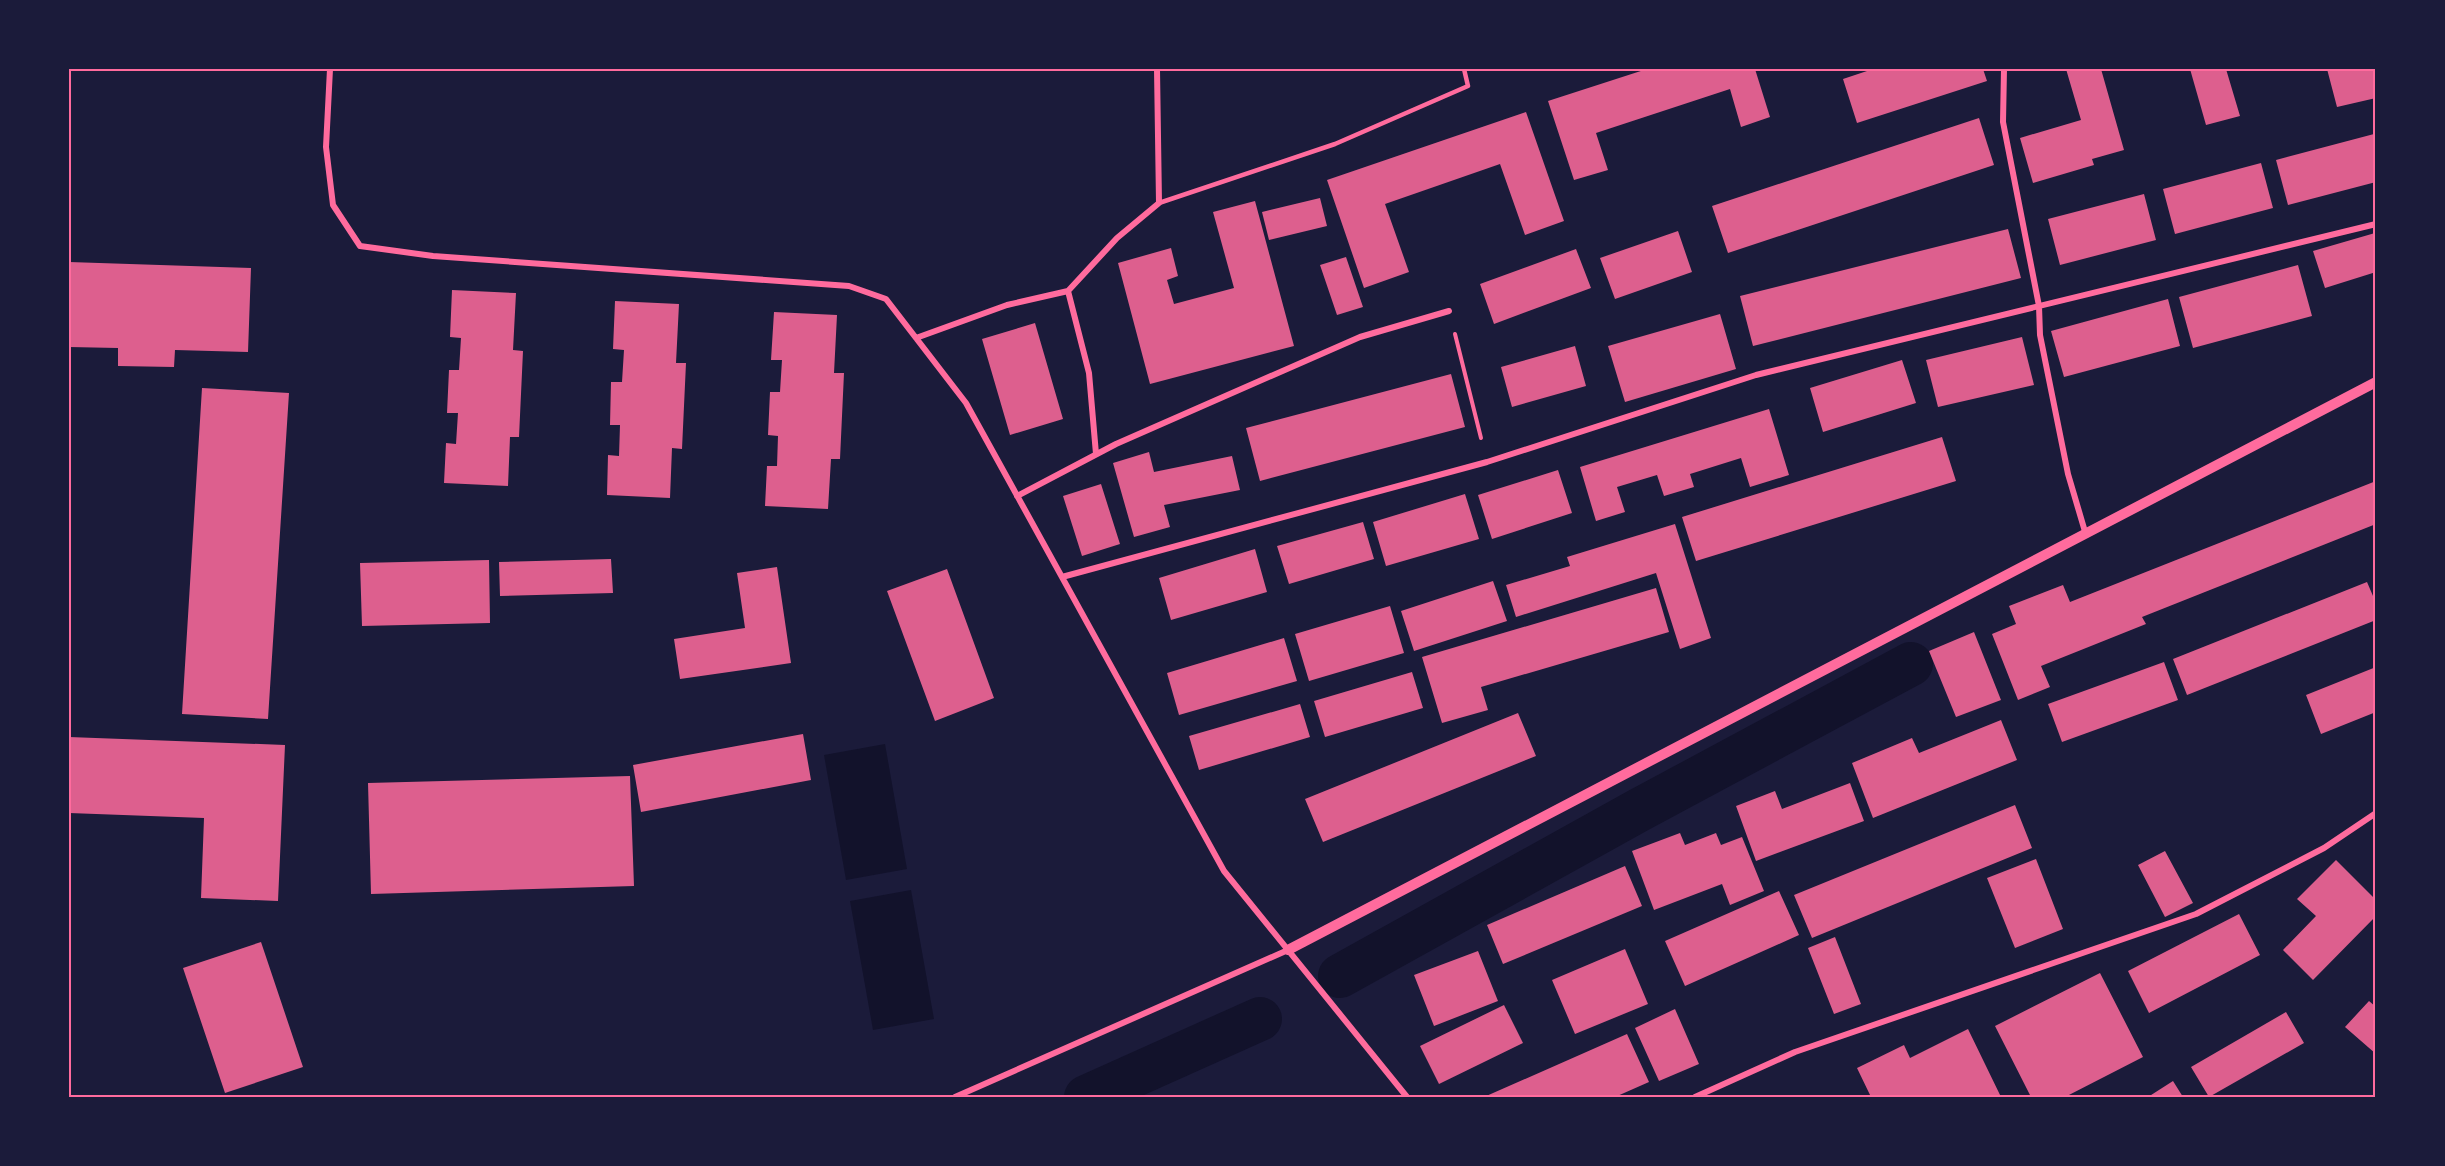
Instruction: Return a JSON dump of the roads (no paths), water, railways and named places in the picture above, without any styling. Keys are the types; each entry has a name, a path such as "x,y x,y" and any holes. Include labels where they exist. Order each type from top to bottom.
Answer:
{"street":[{"path":"330,69 326,147 333,205 360,246 433,256 849,286 886,299 966,403 1224,871 1407,1097"},
{"path":"916,338 1007,305 1068,291 1117,238 1159,203 1157,69"},
{"path":"2004,69 2003,122 2038,306 2040,335 2068,474 2086,535"},
{"path":"1062,577 1487,462 1756,375 2376,224"},
{"path":"1068,291 1089,373 1096,454"},
{"path":"1017,496 1096,454 1360,337 1449,311"},
{"path":"955,1097 1288,950 2376,382"},
{"path":"1695,1097 1795,1052 2196,914 2324,848 2376,813"}],"lane":[{"path":"1159,203 1335,144 1468,86 1464,69"}],"waterway":[{"path":"1340,976 1639,810 1911,664"},
{"path":"1086,1097 1260,1019"}]}
